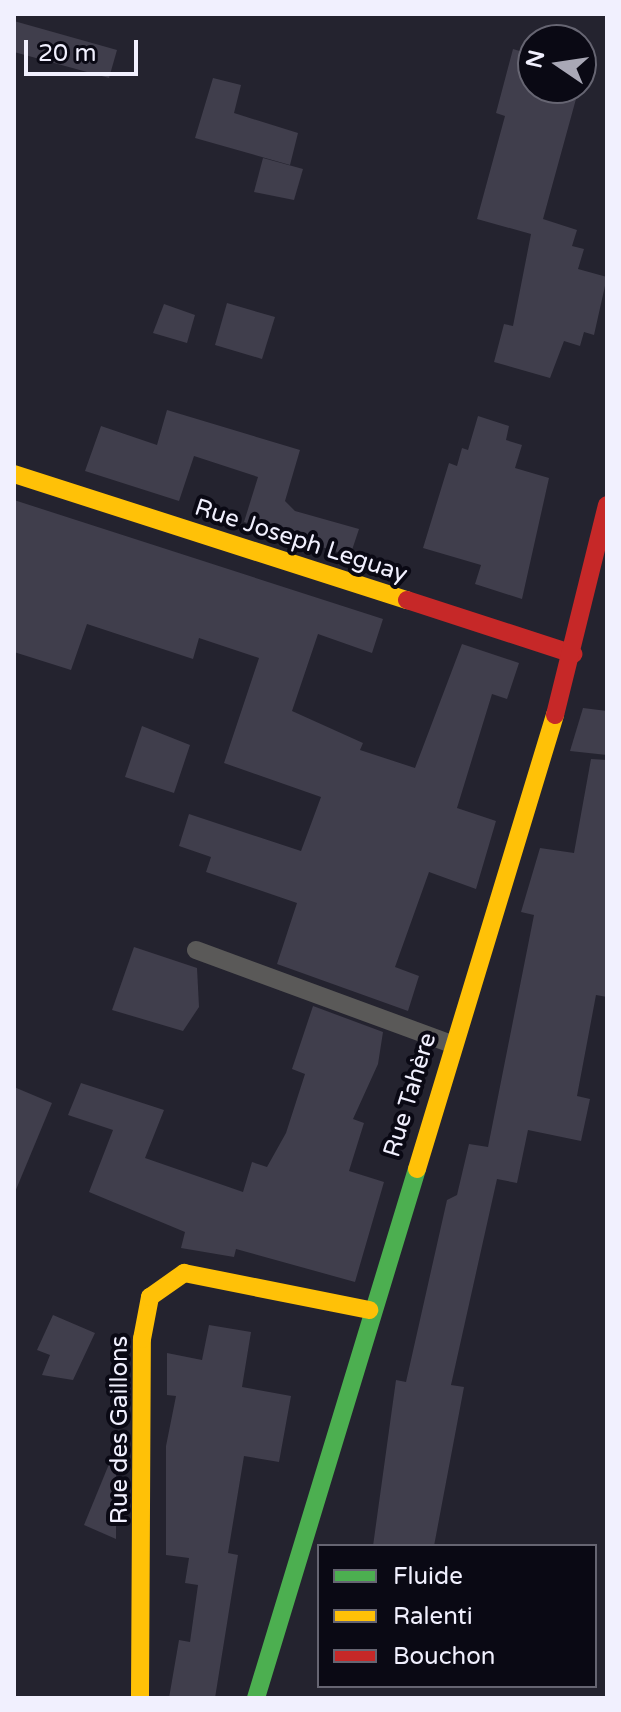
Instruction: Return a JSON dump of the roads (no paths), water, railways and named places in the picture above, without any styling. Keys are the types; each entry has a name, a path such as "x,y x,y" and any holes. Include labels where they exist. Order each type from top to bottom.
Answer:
{"street":[{"name":"Rue Joseph Leguay","path":"14,474 573,654"},
{"name":"Rue Tahère","path":"256,1698 369,1310 573,654 607,505"},
{"name":"Rue des Gaillons","path":"140,1698 142,1339 150,1297 184,1273 369,1310"}],"lane":[{"path":"196,950 451,1044"}]}
